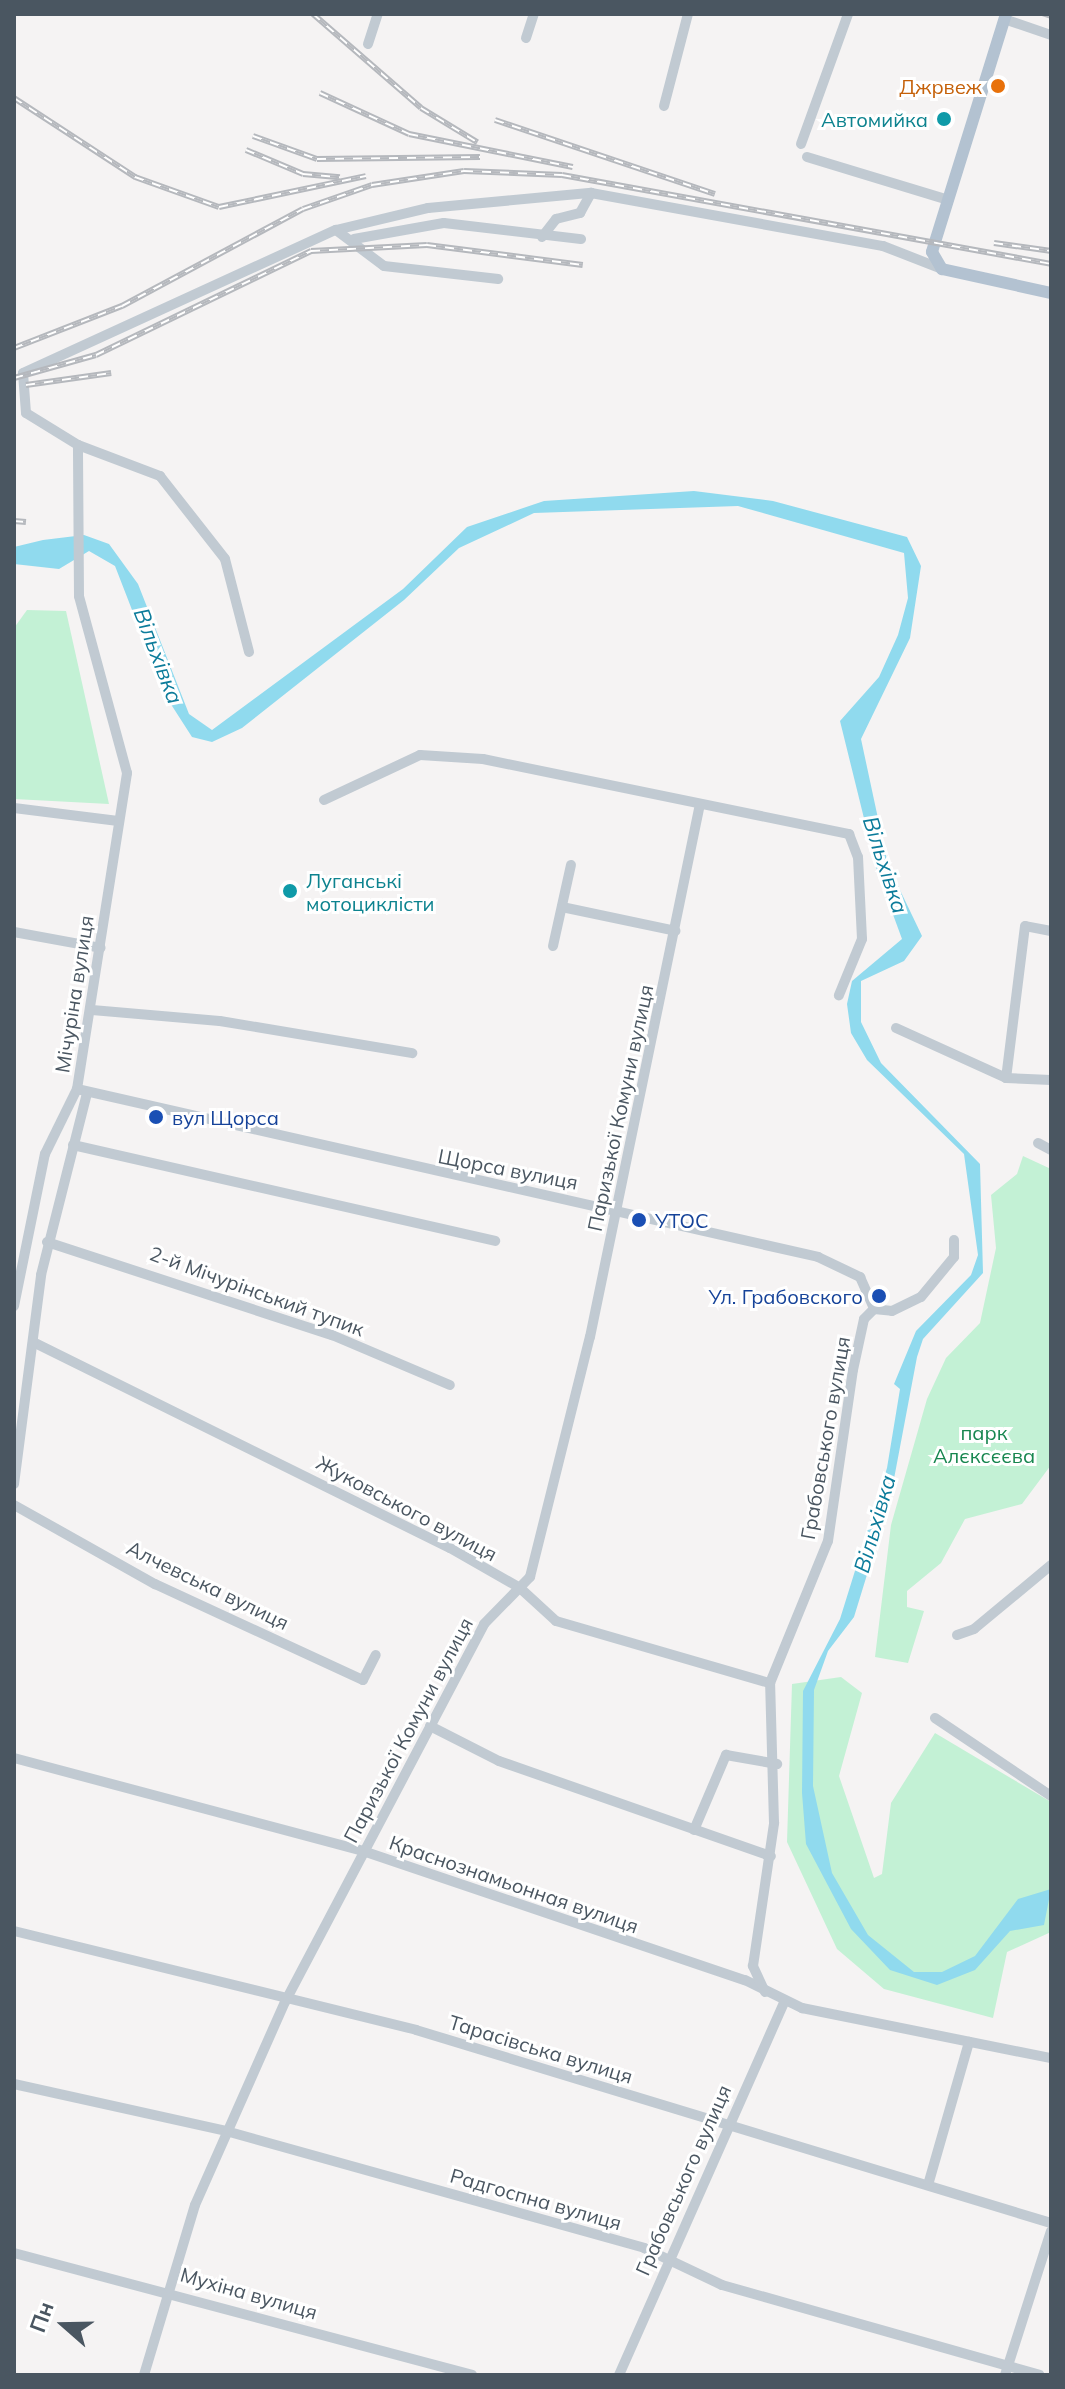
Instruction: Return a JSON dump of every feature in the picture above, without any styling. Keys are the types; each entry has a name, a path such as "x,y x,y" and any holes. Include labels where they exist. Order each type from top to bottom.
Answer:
{"main road":[{"path":"989,14 1005,16 932,244 942,269 1051,293"}],"street":[{"path":"368,44 378,14"},
{"path":"526,38 534,14"},
{"path":"664,106 688,14"},
{"path":"801,144 848,14"},
{"path":"1005,16 1051,35"},
{"path":"807,157 945,199"},
{"path":"542,237 556,219 580,213 591,193"},
{"path":"249,652 225,559 160,476 78,445 26,413 23,373 336,230 428,208 591,193 883,246 942,269"},
{"path":"354,239 444,223 542,237 581,239"},
{"path":"336,230 354,239 384,266 498,279"},
{"name":"Мічуріна вулиця","path":"14,1484 18,1430 47,1242 73,1145 82,1091 127,773 79,596 73,492 78,445"},
{"path":"324,800 420,755 527,766 849,834 858,857 862,939 839,995"},
{"name":"Паризької Комуни вулиця","path":"144,2375 168,2289 226,2131 285,2002 484,1624 520,1588 543,1531 618,1208 700,804"},
{"path":"14,808 118,821"},
{"path":"553,946 571,865"},
{"path":"562,907 676,931"},
{"path":"1006,1078 1025,926 1051,931"},
{"path":"14,932 101,948"},
{"path":"92,1010 220,1021 412,1053"},
{"path":"896,1028 1006,1078 1051,1080"},
{"name":"Мічуріна вулиця","path":"14,1306 45,1154 82,1091"},
{"name":"Щорса вулиця","path":"82,1091 538,1197 618,1208 843,1266 860,1277 874,1309"},
{"path":"1038,1143 1051,1150"},
{"path":"73,1145 495,1241"},
{"path":"874,1309 892,1311 921,1297 954,1257 954,1240"},
{"name":"2-й Мічурінський тупик","path":"47,1242 332,1335 450,1385"},
{"name":"Грабовського вулиця","path":"766,1994 753,1966 771,1856 777,1764 770,1683 828,1541 853,1370 864,1319 874,1309"},
{"name":"Жуковського вулиця","path":"33,1342 185,1411 520,1588 556,1621 770,1683"},
{"name":"Алчевська вулиця","path":"14,1505 155,1584 363,1680 376,1655"},
{"path":"957,1635 974,1629 1051,1565"},
{"path":"935,1718 1051,1796"},
{"path":"430,1726 499,1761 771,1856"},
{"path":"694,1830 726,1755 777,1764"},
{"name":"Краснознамьонная вулиця","path":"14,1758 363,1851 745,1980 784,2002 1051,2058"},
{"name":"Тарасівська вулиця","path":"14,1931 285,2002 416,2030 1051,2223"},
{"name":"Грабовського вулиця","path":"619,2375 668,2255 784,2002"},
{"path":"928,2185 969,2042"},
{"name":"Радгоспна вулиця","path":"14,2084 226,2131 668,2255 722,2285 1006,2371 1039,2375"},
{"path":"1006,2371 1051,2231"},
{"name":"Мухіна вулиця","path":"14,2253 168,2289 472,2375"}],"green space":[{"path":"27,610 66,611 109,804 14,799 14,628"},
{"name":"парк Алєксєєва","path":"1023,1156 1051,1169 1051,1465 1022,1504 965,1519 941,1563 907,1591 907,1607 924,1611 908,1663 875,1657 891,1525 927,1399 946,1358 980,1323 996,1248 991,1195 1017,1174"},
{"path":"841,1677 862,1693 839,1776 874,1878 882,1874 891,1803 935,1733 1051,1802 1051,1932 1007,1952 993,2018 884,1989 837,1949 787,1842 792,1684"}],"water":[{"name":"Вільхівка","path":"694,491 773,501 907,537 921,566 910,638 861,739 888,865 922,936 904,961 861,981 861,1022 881,1063 980,1164 983,1273 923,1339 917,1357 890,1500 854,1617 828,1651 814,1690 813,1786 832,1873 868,1935 914,1972 942,1972 975,1956 1018,1899 1051,1889 1044,1925 1010,1931 975,1970 937,1985 890,1970 851,1929 806,1844 802,1793 803,1691 840,1619 887,1468 900,1389 894,1384 916,1331 971,1275 978,1255 964,1154 867,1060 851,1033 847,1004 852,981 902,939 877,871 840,721 879,677 898,635 908,598 904,553 738,506 534,513 459,548 404,600 242,728 212,742 192,737 165,695 115,566 89,551 59,569 14,564 14,547 43,540 84,535 109,544 138,584 189,714 212,730 403,589 467,527 544,501"}],"tram line":[{"path":"1039,14 1051,18"}],"railway":[{"path":"313,14 421,108 477,142"},
{"path":"320,93 409,134 573,167"},
{"path":"14,98 135,177 219,207 366,176"},
{"path":"495,120 715,194"},
{"path":"253,136 317,159 480,157"},
{"path":"246,150 303,174 340,177"},
{"path":"14,348 122,306 303,209 372,185 464,171 562,175 1051,264"},
{"path":"994,243 1051,251"},
{"path":"14,378 96,355 311,251 427,245 583,265"},
{"path":"26,385 111,373"},
{"path":"14,521 26,522"}],"place":[{"name":"Джрвеж","path":"998,86"},
{"name":"Автомийка","path":"944,119"},
{"name":"Луганські мотоциклісти","path":"290,891"},
{"name":"вул Щорса","path":"156,1117"},
{"name":"УТОС","path":"639,1220"},
{"name":"Ул. Грабовского","path":"879,1296"}]}
